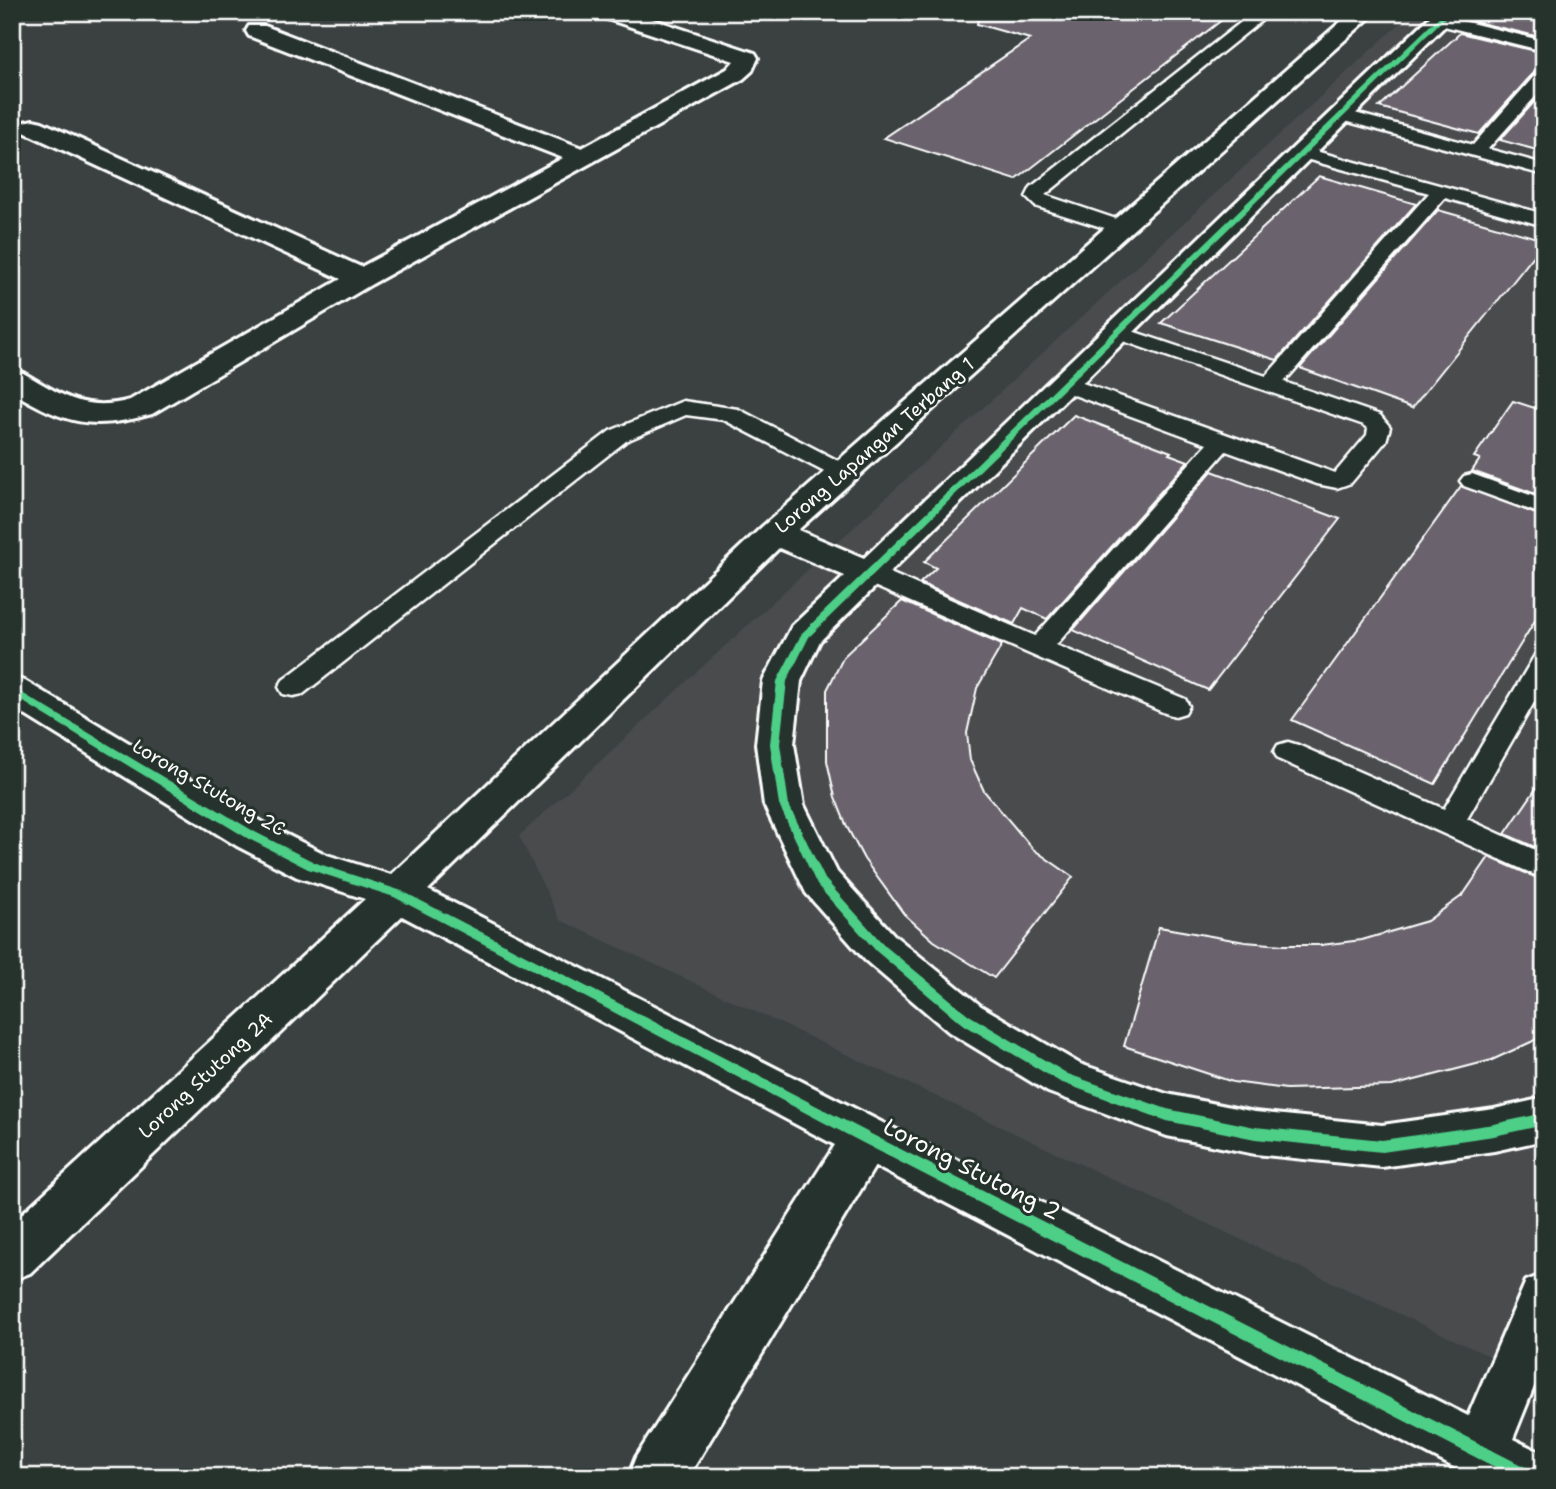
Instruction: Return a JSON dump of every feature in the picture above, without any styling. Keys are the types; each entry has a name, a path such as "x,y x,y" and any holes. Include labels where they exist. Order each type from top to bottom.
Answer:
{"street":[{"path":"12,379 72,412 92,416 121,414 141,407 362,278 735,74 744,66 747,58 608,12"},
{"name":"Lorong Lapangan Terbang 1","path":"398,894 775,533 1365,12"},
{"path":"1434,16 1340,114 805,635 782,681 775,744 784,805 821,882 880,948 965,1019 1064,1078 1167,1115 1255,1133 1382,1146 1494,1130 1544,1119"},
{"path":"257,31 583,157"},
{"path":"33,127 362,278"},
{"path":"775,533 867,573"},
{"name":"Lorong Stutong 2C","path":"12,690 251,835 312,866 398,894"},
{"name":"Lorong Stutong 2","path":"398,894 866,1138 1530,1477"},
{"name":"Lorong Stutong 2A","path":"12,1256 398,894"},
{"path":"656,1477 866,1138"},
{"path":"1480,1452 1544,1298"}],"lane":[{"path":"1121,227 1042,202 1035,197 1038,191 1264,12"},
{"path":"1434,16 1544,46"},
{"path":"1476,152 1544,76"},
{"path":"1340,114 1544,170"},
{"path":"1301,152 1544,220"},
{"path":"1270,385 1440,192"},
{"path":"1063,383 1325,479 1337,481 1343,478 1378,436 1380,427 1372,421 1116,332"},
{"path":"293,687 618,436 683,408 730,414 844,473"},
{"path":"1039,648 1223,440"},
{"path":"1472,481 1544,508"},
{"path":"867,573 1175,706"},
{"path":"1450,824 1544,662"},
{"path":"1288,752 1544,867"}],"shaded area":[{"path":"1412,12 1544,12 1544,1382 560,920 519,836"}],"building":[{"path":"979,12 1232,12 1016,180 884,138 1030,39 977,24"},
{"path":"1492,12 1544,12 1544,38 1472,21"},
{"path":"1460,33 1544,53 1544,68 1536,70 1479,134 1379,107"},
{"path":"1544,91 1544,152 1500,140"},
{"path":"1319,176 1416,204 1277,360 1161,323"},
{"path":"1438,210 1544,240 1544,243 1412,408 1300,368"},
{"path":"1513,401 1544,411 1544,497 1472,471 1480,459 1474,457"},
{"path":"1074,415 1188,461 1047,619 1023,608 1014,624 920,583 936,568 924,562"},
{"path":"1212,471 1340,519 1208,690 1073,630"},
{"path":"1461,486 1544,517 1544,606 1435,784 1292,720"},
{"path":"902,601 1002,645 977,688 967,733 970,760 984,791 1033,849 1073,877 994,978 934,941 904,914 864,859 835,797 827,761 827,690 844,656"},
{"path":"1544,777 1544,851 1505,834"},
{"path":"1489,857 1544,881 1544,1034 1531,1042 1492,1060 1392,1086 1286,1089 1233,1082 1124,1046 1159,927 1245,942 1284,945 1321,945 1362,940 1427,921 1463,895"}],"cycle path":[{"path":"1448,12 805,635 782,681 775,744 784,805 821,882 880,948 965,1019 1064,1078 1167,1115 1255,1133 1382,1146 1494,1130 1544,1119"},
{"path":"12,690 251,835 312,866 398,894 866,1138 1530,1477"}]}
